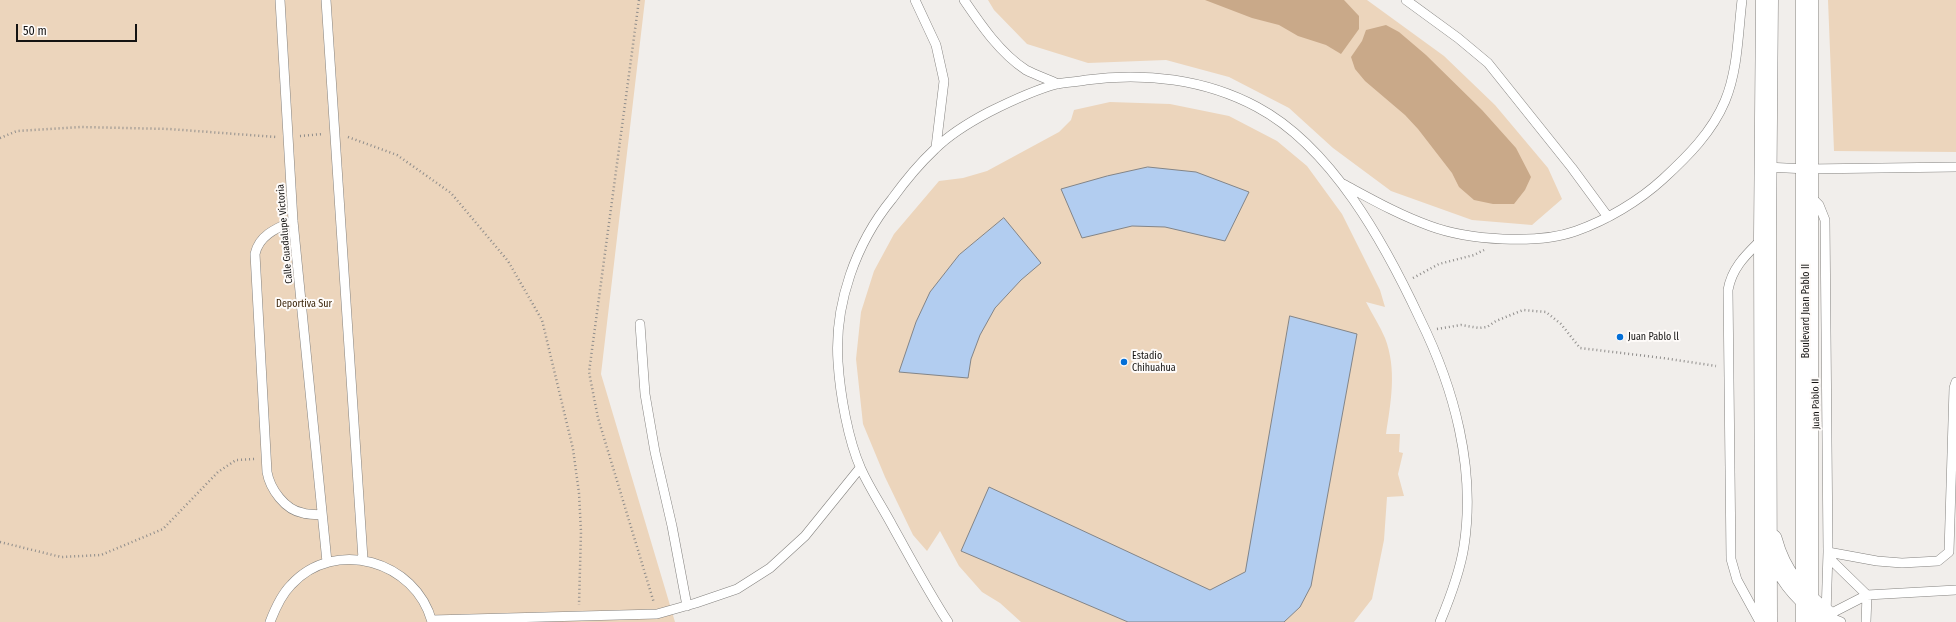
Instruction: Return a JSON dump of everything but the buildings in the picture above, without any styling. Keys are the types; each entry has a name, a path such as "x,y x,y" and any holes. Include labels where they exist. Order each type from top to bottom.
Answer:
{"main road":[{"path":"1766,622 1765,237 1767,0"},
{"name":"Boulevard Juan Pablo II","path":"1807,0 1807,193 1817,422 1806,600 1824,621"},
{"path":"1766,522 1776,557 1784,572 1806,600"}],"lane":[{"name":"Calle Guadalupe Victoria","path":"280,0 293,221 328,562"},
{"path":"326,0 364,559"},
{"path":"915,0 936,45 944,82 936,147"},
{"path":"964,0 980,24 1002,50 1026,69 1058,84"},
{"path":"1406,0 1458,38 1488,63 1572,168 1608,217"},
{"path":"1340,182 1390,209 1430,226 1467,236 1503,239 1540,238 1574,232 1608,217 1651,190 1689,155 1704,137 1725,101 1733,73 1742,0"},
{"path":"948,622 934,600 860,468 842,404 837,358 840,315 848,280 861,247 880,213 906,180 936,147 971,122 1001,106 1058,84 1108,77 1146,77 1184,81 1218,90 1258,107 1289,128 1315,152 1340,182 1375,235 1403,284 1435,348 1452,398 1463,445 1468,494 1464,546 1452,593 1440,622"},
{"path":"1766,167 1807,169 1956,167"},
{"path":"293,221 274,230 263,238 257,245 255,254 269,482 275,492 289,506 302,513 322,515"},
{"path":"1760,622 1737,580 1731,560 1728,290 1729,281 1739,262 1765,237"},
{"path":"640,324 646,401 687,606"},
{"path":"1828,555 1877,561 1902,562 1938,561 1950,552 1954,388 1956,382"},
{"name":"Juan Pablo II","path":"1817,422 1828,555 1824,621"},
{"path":"270,622 278,602 291,584 308,571 328,562 345,559 364,559 387,566 407,580 422,598 432,621 657,614 687,606 738,589 770,568 805,536 860,468"},
{"path":"1828,555 1867,595 1866,622"},
{"path":"1824,621 1867,595 1956,590"}],"path":[{"path":"639,0 589,372 598,418 657,614"},
{"path":"0,138 16,131 81,127 169,129 289,138 335,133 397,155 451,192 508,260 542,320 573,448 579,493 581,532 579,604 577,616"},
{"path":"1403,284 1439,264 1474,255 1503,239"},
{"path":"1426,330 1461,325 1479,328 1487,327 1496,321 1523,310 1546,312 1561,324 1580,348 1729,368"},
{"path":"0,542 61,557 101,555 163,529 218,472 236,460 267,458"}],"green space":[{"name":"Deportiva Sur","path":"0,0 645,0 601,374 675,622 0,622"},
{"path":"988,0 1367,0 1444,56 1495,105 1548,168 1562,199 1532,225 1472,220 1391,191 1333,148 1289,108 1229,77 1166,60 1088,63 1027,44 994,10"},
{"path":"1828,0 1956,0 1956,152 1834,151"},
{"name":"Estadio Chihuahua","path":"1110,102 1170,104 1229,116 1277,141 1307,166 1342,214 1380,290 1385,307 1366,302 1385,338 1389,350 1392,386 1386,434 1400,434 1399,452 1403,453 1398,474 1404,496 1387,497 1384,540 1372,599 1354,622 1021,622 1000,603 982,592 959,566 940,531 927,551 913,535 885,477 863,424 856,359 861,312 874,271 894,234 939,181 963,178 987,171 1059,132 1071,120 1074,110"}],"shaded area":[{"path":"1205,0 1344,0 1359,16 1359,29 1341,54 1326,45 1298,36 1279,25 1252,18"},
{"path":"1386,25 1399,32 1426,55 1482,110 1516,148 1531,177 1525,190 1514,204 1493,204 1474,200 1459,187 1452,173 1418,129 1405,115 1365,81 1355,69 1351,57 1362,41 1366,30"}],"place":[{"name":"Juan Pablo ll","path":"1620,337"},
{"name":"Estadio Chihuahua","path":"1124,362"}]}
